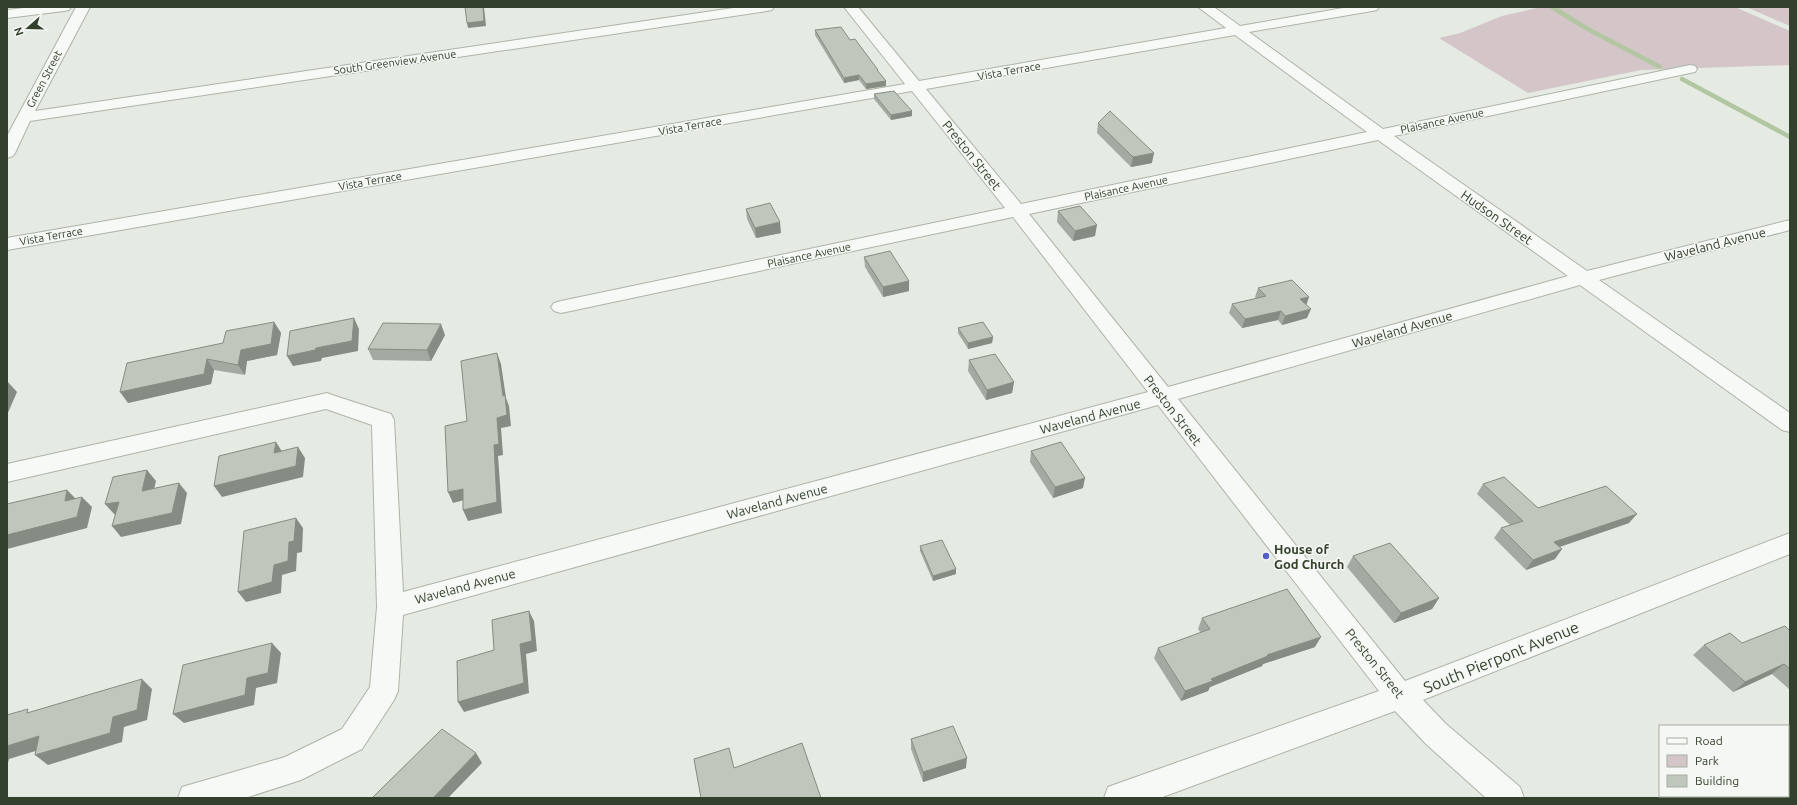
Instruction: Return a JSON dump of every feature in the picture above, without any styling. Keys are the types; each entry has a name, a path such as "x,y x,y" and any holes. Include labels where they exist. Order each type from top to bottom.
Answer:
{"street":[{"path":"7,14 64,7"},
{"name":"Green Street","path":"7,153 24,117 82,7"},
{"name":"South Greenview Avenue","path":"24,117 767,7"},
{"name":"Preston Street","path":"851,7 1017,211 1400,696 1436,734 1509,798"},
{"name":"Hudson Street","path":"1205,7 1380,134 1790,424"},
{"name":"Vista Terrace","path":"7,244 1372,7"},
{"name":"Plaisance Avenue","path":"561,307 1690,69"},
{"name":"Waveland Avenue","path":"390,607 1162,396 1583,278 1790,225"},
{"path":"7,473 327,401 383,420 390,607 384,691 352,738 290,770 194,798"},
{"name":"South Pierpont Avenue","path":"1119,798 1400,696 1790,543"}],"green space":[{"path":"1541,7 1735,7 1790,31 1790,65 1641,70 1528,93 1439,38 1460,33 1502,16"},
{"path":"1746,7 1790,7 1790,26"}],"building":[{"path":"465,7 483,7 484,21 467,23"},
{"path":"841,27 850,40 855,39 886,81 866,84 859,75 844,78 815,30"},
{"path":"894,91 912,111 891,115 874,94"},
{"path":"1110,111 1154,153 1133,157 1098,123"},
{"path":"770,203 780,222 755,228 746,209"},
{"path":"1080,206 1097,225 1075,231 1058,211"},
{"path":"890,251 909,281 883,287 864,257"},
{"path":"1292,280 1309,297 1300,299 1311,309 1285,316 1281,311 1245,319 1232,304 1266,296 1258,288"},
{"path":"354,318 352,341 316,348 315,350 287,356 290,331"},
{"path":"274,322 271,344 241,350 238,365 207,359 204,374 120,392 127,363 223,343 226,331"},
{"path":"983,322 993,337 968,343 958,328"},
{"path":"383,323 441,324 427,350 368,349"},
{"path":"497,353 503,396 505,395 507,415 497,418 499,444 494,445 497,502 463,510 463,489 448,492 445,426 467,421 461,361"},
{"path":"995,354 1014,382 987,390 969,360"},
{"path":"276,442 274,453 298,447 296,466 214,486 219,456"},
{"path":"1061,442 1085,478 1055,487 1031,451"},
{"path":"147,470 142,491 179,483 172,513 112,526 119,502 105,504 113,477"},
{"path":"1504,477 1538,508 1606,486 1637,514 1554,542 1562,549 1533,560 1501,528 1523,521 1483,484"},
{"path":"67,490 65,501 82,497 77,517 7,535 7,504"},
{"path":"296,518 294,541 289,542 288,561 274,565 272,582 238,592 244,531"},
{"path":"942,540 956,569 933,576 920,546"},
{"path":"1390,543 1439,598 1401,613 1353,556"},
{"path":"1287,589 1321,637 1267,655 1268,656 1211,679 1213,681 1185,691 1158,648 1210,629 1202,618"},
{"path":"529,611 532,641 520,644 524,683 458,702 457,661 494,650 492,620"},
{"path":"1785,626 1790,631 1790,669 1784,664 1745,682 1704,645 1730,633 1742,643"},
{"path":"272,643 268,673 247,678 245,695 173,714 183,665"},
{"path":"142,679 137,710 113,717 110,733 35,755 39,736 7,746 7,715 28,709 27,713"},
{"path":"953,726 967,758 923,772 911,739"},
{"path":"442,729 476,753 433,798 372,798"},
{"path":"802,743 821,798 701,798 694,759 729,748 734,768"}],"waterway":[{"path":"1552,7 1584,27 1660,67"},
{"path":"1682,79 1790,137"}],"place":[{"name":"House of God Church","path":"1266,556"}]}
